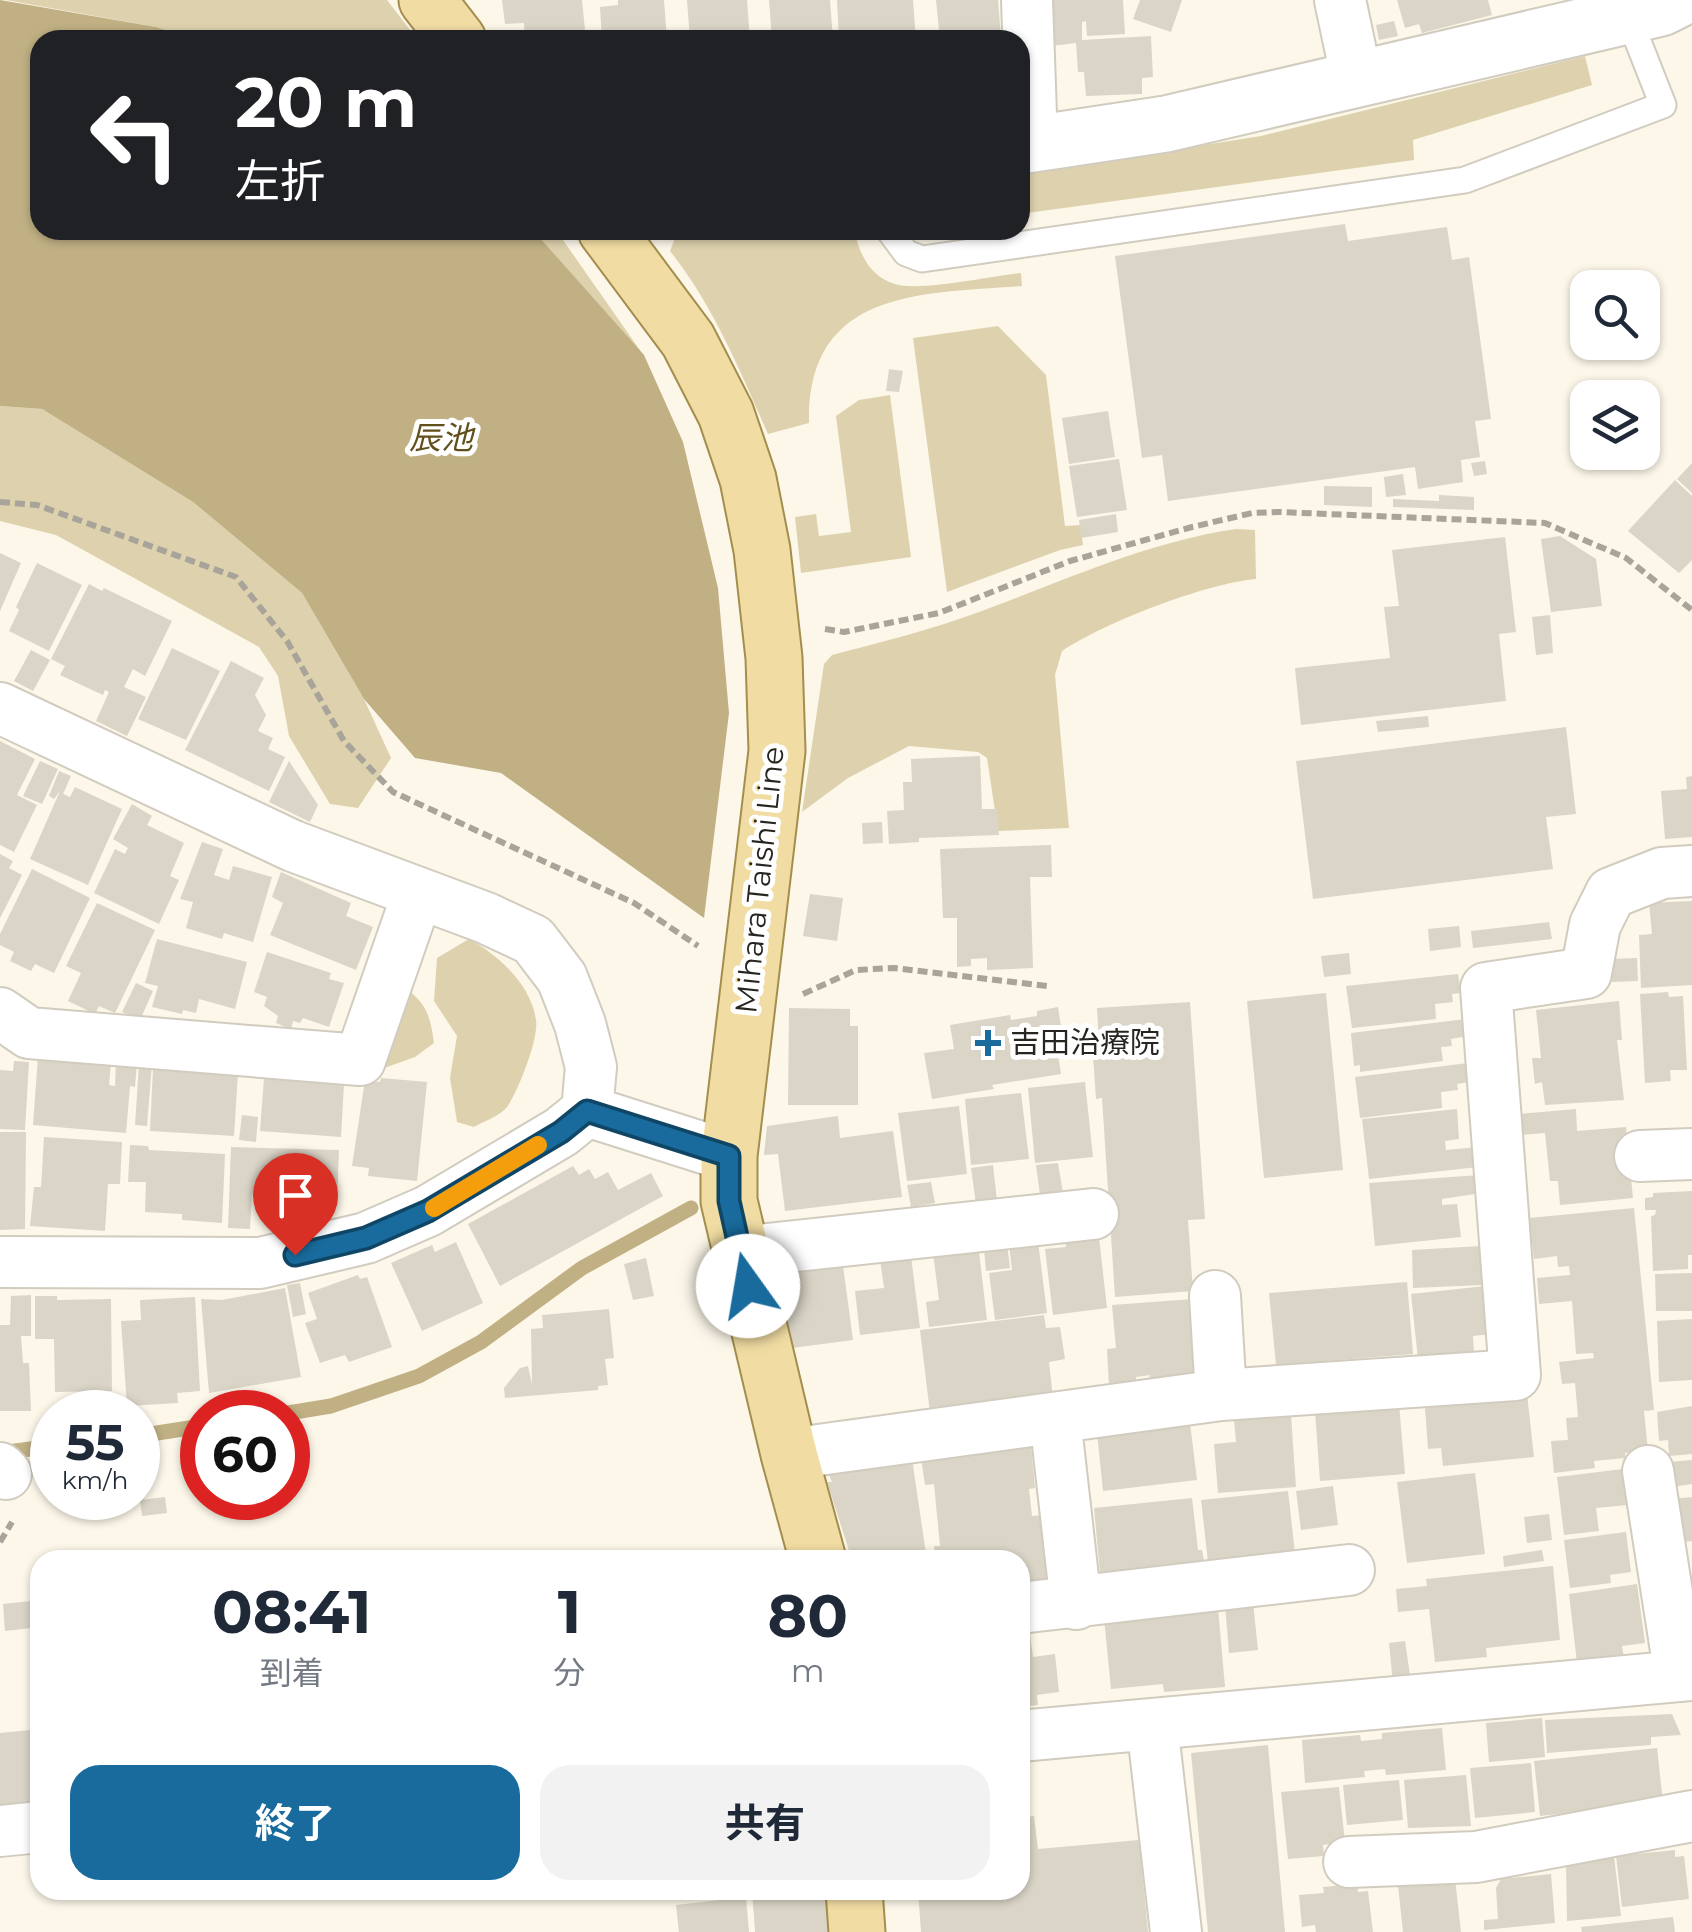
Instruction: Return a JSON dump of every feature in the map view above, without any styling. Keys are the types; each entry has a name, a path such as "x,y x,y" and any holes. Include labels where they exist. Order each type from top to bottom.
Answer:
{"main road":[{"path":"427,0 450,30"},
{"name":"Mihara Taishi Line","path":"613,240 688,340 726,414 748,479 762,550 774,658 778,751 748,990 710,1150 729,1201 815,1550"},
{"path":"855,1900 857,1932"}],"street":[{"path":"1027,0 1027,30"},
{"path":"1340,0 1357,80"},
{"path":"1030,144 1166,124 1357,80 1642,5"},
{"path":"0,708 293,846 533,940 562,978 591,1067 587,1111 561,1132 428,1211 366,1238 260,1263 0,1262"},
{"path":"789,1454 1221,1395 1515,1375 1486,988 1586,973 1595,926 1611,894 1662,873 1692,871"},
{"path":"0,1013 29,1032 360,1060 418,893"},
{"path":"587,1111 710,1150"},
{"path":"1640,1156 1692,1154"},
{"path":"740,1252 1093,1214"},
{"path":"1215,1296 1221,1395"},
{"path":"1055,1418 1076,1604"},
{"path":"1030,1735 1686,1675 1648,1471"},
{"path":"1030,1607 1349,1570"},
{"path":"1152,1724 1176,1932"},
{"path":"1349,1862 1476,1858 1692,1816"},
{"path":"0,1830 30,1828"}],"lane":[{"path":"896,240 906,253 922,258 1465,180 1663,105 1642,5"}],"path":[{"path":"0,502 37,505 236,577 287,640 344,741 393,792 634,903 748,990 784,1000 817,990 856,970 894,968 1047,986"},
{"path":"816,618 827,632 844,632 939,614 1070,561 1192,527 1252,513 1278,512 1546,523 1626,558 1692,610"}],"shaded area":[{"path":"6,0 387,0 410,30 166,30"},
{"path":"1585,56 1592,85 1413,140 1414,160 1030,213 1030,172 1261,136"},
{"path":"542,240 563,240 644,356"},
{"path":"674,240 857,240 867,263 879,276 895,284 938,285 1021,273 1022,286 911,297 878,307 849,322 828,346 814,379 809,423 768,434 713,316 670,251"},
{"path":"998,326 1046,375 1065,526 1080,525 1083,545 947,592 913,338"},
{"path":"890,395 911,557 801,573 795,517 816,514 819,536 851,532 836,416 859,400"},
{"path":"0,406 42,409 193,502 302,593 364,699 391,758 358,808 330,804 289,736 278,676 259,647 56,535 0,521"},
{"path":"1236,529 1255,530 1256,579 1210,588 1156,606 1062,651 1055,675 1069,828 998,831 987,758 978,752 909,746 848,778 802,812 824,664 832,655 944,624 1161,546"},
{"path":"469,939 512,972 528,994 536,1020 531,1052 512,1099 500,1113 474,1127 457,1122 450,1078 457,1036 434,1001 437,958"},
{"path":"409,991 428,1014 434,1043 415,1057 376,1071"}],"water":[{"name":"辰池","path":"0,0 166,30 30,30 30,240 542,240 644,355 683,442 718,588 729,713 704,918 501,773 415,758 364,699 302,593 193,502 42,409 0,406"}],"building":[{"path":"502,0 582,0 585,30 524,30 524,23 505,24"},
{"path":"618,0 664,0 666,30 601,30 600,7 618,5"},
{"path":"687,0 747,0 749,30 689,30"},
{"path":"769,0 830,0 832,30 771,30"},
{"path":"837,0 913,0 915,30 838,30"},
{"path":"936,0 998,0 1000,30 939,30"},
{"path":"1052,0 1123,0 1125,34 1087,36 1086,21 1082,22 1082,40 1151,36 1153,77 1142,78 1142,94 1086,96 1084,72 1078,72 1076,43 1050,46"},
{"path":"1140,0 1182,0 1171,32 1133,19"},
{"path":"1397,0 1488,0 1492,15 1422,33 1419,24 1405,28"},
{"path":"1394,21 1398,36 1379,40 1376,25"},
{"path":"1345,224 1348,241 1447,227 1452,260 1469,257 1491,419 1475,421 1480,457 1461,460 1463,482 1418,489 1415,467 1168,501 1162,455 1142,458 1115,256"},
{"path":"889,369 903,371 899,392 886,391"},
{"path":"1108,411 1115,457 1069,464 1062,418"},
{"path":"1119,459 1127,510 1077,517 1069,466"},
{"path":"1485,461 1487,474 1474,476 1471,463"},
{"path":"1692,463 1692,493 1677,479"},
{"path":"1403,474 1406,495 1386,497 1384,477"},
{"path":"1675,480 1692,496 1692,560 1679,573 1628,531"},
{"path":"1324,486 1372,487 1372,507 1324,505"},
{"path":"1439,495 1474,497 1474,510 1393,507 1393,499 1439,501"},
{"path":"1116,514 1118,532 1081,538 1079,520"},
{"path":"1560,536 1596,559 1602,606 1551,612 1541,539"},
{"path":"1505,537 1516,632 1499,634 1506,701 1301,725 1295,668 1390,658 1384,607 1399,606 1392,550"},
{"path":"0,553 21,563 0,611"},
{"path":"37,563 82,585 49,651 9,631"},
{"path":"89,584 172,621 145,676 133,669 124,687 146,697 127,736 96,721 109,692 105,690 103,695 60,675 65,666 51,659"},
{"path":"1550,615 1553,653 1536,655 1532,617"},
{"path":"172,648 220,671 186,740 138,719"},
{"path":"31,650 50,660 33,691 14,681"},
{"path":"231,661 264,678 255,695 266,715 258,731 273,738 268,749 285,757 269,791 185,750"},
{"path":"1428,716 1429,727 1378,732 1376,721"},
{"path":"1566,727 1576,814 1546,817 1553,869 1313,899 1296,761"},
{"path":"0,741 35,759 17,795 37,805 14,852 0,845"},
{"path":"980,756 982,809 997,809 999,835 919,838 919,842 889,844 887,811 904,810 903,782 912,782 911,759"},
{"path":"40,761 58,769 42,804 23,796"},
{"path":"289,761 318,805 310,822 269,802"},
{"path":"59,771 71,776 63,794 70,797 75,787 122,809 88,885 30,859 60,791 54,799 49,796"},
{"path":"1692,776 1692,837 1665,839 1661,791 1687,789 1686,777"},
{"path":"132,804 152,816 147,825 184,843 170,876 179,880 159,924 94,893 115,849 125,854 128,848 113,839"},
{"path":"882,822 883,843 863,844 862,823"},
{"path":"202,842 223,849 214,875 229,880 233,866 272,877 253,942 224,933 222,939 186,928 193,902 180,899"},
{"path":"1051,845 1052,877 1030,877 1033,968 987,970 987,958 971,959 971,966 957,967 957,918 943,918 940,849"},
{"path":"0,854 13,861 9,868 22,875 0,918"},
{"path":"32,869 90,898 54,973 35,964 31,971 10,961 14,952 0,945 0,934"},
{"path":"281,872 351,903 346,916 373,927 356,970 270,935 283,903 272,897"},
{"path":"810,894 843,898 837,941 803,936"},
{"path":"1692,901 1692,985 1641,988 1639,935 1652,934 1649,903"},
{"path":"97,903 155,930 115,1013 99,1006 95,1014 68,1001 81,973 66,966"},
{"path":"1549,922 1552,939 1473,948 1471,931"},
{"path":"1459,926 1461,947 1430,951 1428,929"},
{"path":"157,939 247,962 235,1009 199,999 196,1013 152,1007 158,986 145,983"},
{"path":"267,952 331,973 329,979 344,983 329,1027 303,1018 300,1023 293,1021 291,1029 276,1023 278,1016 264,1006 267,997 254,992"},
{"path":"1349,953 1351,974 1324,977 1321,956"},
{"path":"1637,958 1638,981 1612,982 1611,959"},
{"path":"1458,974 1461,993 1452,994 1453,1002 1435,1004 1436,1019 1352,1028 1346,986"},
{"path":"136,983 153,991 140,1020 122,1012"},
{"path":"1668,992 1669,997 1683,996 1687,1070 1670,1070 1671,1081 1645,1083 1640,994"},
{"path":"1326,993 1343,1170 1264,1178 1247,1001"},
{"path":"1619,1001 1622,1040 1617,1040 1624,1100 1545,1105 1542,1082 1535,1084 1532,1058 1541,1058 1536,1010"},
{"path":"1190,1002 1205,1219 1188,1220 1193,1291 1115,1297 1102,1098 1096,1099 1092,1041 1099,1040 1097,1008"},
{"path":"1058,1007 1061,1027 1054,1029 1061,1074 932,1099 924,1053 954,1049 950,1025 1010,1015 1011,1020 1037,1016 1037,1011"},
{"path":"789,1008 850,1009 850,1026 858,1026 858,1105 788,1105"},
{"path":"1466,1019 1467,1036 1451,1039 1452,1046 1441,1047 1443,1061 1360,1072 1360,1065 1354,1066 1351,1033"},
{"path":"38,1056 111,1063 109,1085 115,1086 116,1062 137,1063 135,1087 130,1086 126,1133 33,1125"},
{"path":"14,1061 29,1062 25,1130 0,1129 0,1070 13,1071"},
{"path":"139,1063 152,1064 147,1126 135,1125"},
{"path":"1468,1063 1469,1082 1457,1084 1458,1090 1441,1092 1442,1108 1360,1118 1355,1077"},
{"path":"153,1068 238,1073 234,1136 150,1131"},
{"path":"264,1078 344,1084 341,1137 260,1131"},
{"path":"381,1078 427,1082 417,1181 368,1176 369,1168 352,1166 365,1080 380,1082"},
{"path":"1085,1082 1093,1157 1035,1163 1028,1088"},
{"path":"1021,1093 1029,1159 971,1165 965,1099"},
{"path":"959,1106 967,1174 907,1181 898,1113"},
{"path":"1457,1109 1459,1139 1445,1141 1446,1150 1477,1147 1478,1167 1369,1179 1362,1119"},
{"path":"1576,1109 1577,1131 1626,1127 1633,1198 1560,1205 1558,1181 1550,1181 1545,1133 1521,1135 1519,1114"},
{"path":"242,1115 258,1117 256,1142 239,1140"},
{"path":"838,1116 840,1138 893,1131 902,1197 785,1211 778,1154 764,1155 767,1126"},
{"path":"0,1132 26,1132 25,1229 0,1230"},
{"path":"44,1137 122,1142 120,1184 108,1184 105,1231 30,1226 34,1187 41,1187"},
{"path":"130,1145 148,1146 149,1150 225,1154 222,1223 182,1220 182,1214 145,1212 146,1182 128,1182"},
{"path":"231,1147 339,1150 337,1206 308,1205 308,1214 261,1212 261,1195 252,1194 250,1229 228,1228"},
{"path":"1058,1163 1063,1193 1040,1195 1036,1165"},
{"path":"993,1165 997,1201 976,1204 971,1168"},
{"path":"573,1166 579,1175 589,1169 595,1179 608,1172 618,1190 651,1173 663,1196 500,1286 468,1224"},
{"path":"1479,1175 1481,1193 1442,1199 1442,1205 1457,1204 1461,1237 1375,1246 1369,1183"},
{"path":"931,1182 935,1203 911,1207 907,1185"},
{"path":"1692,1191 1692,1255 1688,1255 1688,1269 1653,1271 1651,1216 1656,1210 1645,1210 1645,1198 1653,1197 1653,1193"},
{"path":"1634,1208 1654,1410 1644,1411 1648,1451 1594,1461 1595,1468 1554,1473 1551,1441 1568,1440 1566,1418 1578,1417 1575,1383 1562,1384 1559,1362 1594,1358 1593,1353 1576,1354 1572,1301 1539,1304 1537,1278 1570,1275 1569,1266 1558,1267 1557,1256 1534,1259 1529,1218"},
{"path":"1037,1233 1047,1313 995,1320 989,1273 1012,1270 1008,1236"},
{"path":"1006,1236 1010,1268 986,1271 983,1238"},
{"path":"1099,1237 1107,1308 1053,1315 1045,1249 1066,1247 1065,1241"},
{"path":"456,1242 483,1303 422,1331 391,1263 432,1245 435,1252"},
{"path":"978,1243 987,1320 929,1327 926,1302 939,1300 932,1245"},
{"path":"1481,1246 1483,1285 1413,1288 1412,1250"},
{"path":"910,1248 920,1328 860,1335 855,1291 884,1288 879,1252"},
{"path":"646,1258 654,1296 633,1300 624,1264"},
{"path":"842,1258 853,1340 792,1348 784,1291 800,1289 796,1261"},
{"path":"1692,1273 1692,1311 1656,1311 1655,1274"},
{"path":"358,1275 360,1279 367,1277 392,1347 349,1362 345,1355 320,1363 305,1323 317,1319 308,1293"},
{"path":"1407,1282 1413,1354 1276,1365 1269,1293"},
{"path":"300,1283 306,1314 293,1317 287,1285"},
{"path":"1486,1286 1491,1334 1473,1336 1474,1353 1418,1359 1411,1294"},
{"path":"285,1288 301,1377 209,1390 201,1299 222,1300"},
{"path":"31,1295 31,1336 21,1336 23,1363 29,1363 30,1411 0,1411 0,1325 10,1325 11,1296"},
{"path":"35,1296 57,1296 57,1300 111,1299 112,1390 55,1390 54,1339 35,1339"},
{"path":"195,1297 200,1390 180,1390 178,1403 160,1404 160,1390 126,1390 121,1321 141,1320 140,1300"},
{"path":"1193,1299 1198,1367 1193,1369 1194,1378 1149,1381 1150,1375 1136,1377 1136,1385 1109,1387 1107,1349 1116,1348 1112,1305"},
{"path":"609,1309 614,1358 605,1359 608,1385 598,1386 598,1390 505,1398 504,1388 520,1368 528,1366 532,1385 531,1329 543,1328 542,1315"},
{"path":"1044,1315 1046,1328 1060,1327 1065,1359 1049,1362 1053,1398 930,1413 920,1330"},
{"path":"1692,1319 1692,1380 1659,1382 1657,1321"},
{"path":"1527,1394 1534,1457 1443,1466 1441,1448 1428,1449 1425,1408 1437,1407 1437,1403"},
{"path":"1399,1404 1405,1474 1320,1481 1315,1411"},
{"path":"1692,1406 1692,1454 1669,1456 1668,1440 1659,1441 1657,1412"},
{"path":"1291,1415 1296,1487 1218,1493 1214,1444 1236,1442 1234,1420"},
{"path":"1190,1423 1197,1480 1103,1491 1097,1433"},
{"path":"1031,1445 1035,1488 1029,1489 1032,1516 1044,1515 1051,1585 1030,1587 1030,1550 934,1550 934,1546 940,1546 934,1484 925,1485 921,1458"},
{"path":"912,1459 926,1550 849,1550 826,1468"},
{"path":"1692,1460 1692,1484 1672,1487 1669,1462"},
{"path":"1623,1469 1627,1505 1596,1508 1599,1531 1564,1535 1557,1477"},
{"path":"1475,1473 1485,1554 1407,1563 1397,1482"},
{"path":"1333,1486 1338,1525 1301,1530 1296,1491"},
{"path":"1288,1491 1295,1553 1208,1562 1201,1500"},
{"path":"165,1497 167,1513 160,1514 160,1498"},
{"path":"1692,1497 1692,1541 1676,1543 1671,1499"},
{"path":"1192,1498 1198,1550 1202,1550 1206,1571 1189,1564 1100,1573 1094,1508"},
{"path":"1549,1514 1552,1540 1527,1543 1524,1517"},
{"path":"1626,1532 1631,1572 1610,1575 1611,1583 1570,1588 1564,1540"},
{"path":"1542,1550 1544,1561 1504,1567 1503,1556"},
{"path":"1553,1566 1560,1640 1486,1648 1487,1657 1435,1662 1429,1609 1398,1612 1396,1589 1427,1586 1426,1579"},
{"path":"1637,1584 1645,1643 1622,1646 1624,1657 1577,1663 1569,1594"},
{"path":"30,1601 30,1628 5,1631 3,1604"},
{"path":"1253,1602 1258,1650 1229,1653 1225,1605"},
{"path":"1218,1608 1225,1687 1164,1692 1163,1684 1111,1689 1104,1618"},
{"path":"1030,1634 1033,1657 1055,1654 1059,1692 1037,1695 1038,1705 1030,1706"},
{"path":"1405,1641 1411,1682 1393,1684 1389,1643"},
{"path":"1672,1714 1681,1735 1651,1737 1651,1745 1547,1753 1545,1720"},
{"path":"1542,1718 1545,1757 1489,1762 1486,1723"},
{"path":"1442,1728 1446,1770 1386,1775 1385,1769 1364,1771 1365,1777 1305,1783 1302,1740 1360,1735 1361,1741 1382,1739 1382,1733"},
{"path":"30,1730 30,1805 0,1807 0,1733"},
{"path":"1268,1745 1285,1932 1208,1932 1191,1753"},
{"path":"1657,1748 1663,1802 1540,1816 1534,1761"},
{"path":"1531,1763 1535,1812 1475,1818 1470,1768"},
{"path":"1466,1775 1471,1826 1408,1828 1404,1780"},
{"path":"1399,1780 1403,1820 1347,1825 1343,1785"},
{"path":"1339,1787 1345,1842 1323,1845 1324,1856 1288,1859 1281,1792"},
{"path":"1034,1816 1038,1849 1139,1840 1148,1932 921,1932 919,1900 1030,1900 1030,1817"},
{"path":"1675,1850 1675,1857 1684,1856 1689,1899 1622,1907 1616,1856"},
{"path":"1614,1856 1621,1916 1567,1921 1566,1861"},
{"path":"1551,1874 1555,1923 1484,1930 1484,1920 1498,1919 1496,1888 1501,1879"},
{"path":"1397,1876 1455,1879 1461,1932 1403,1932"},
{"path":"1357,1884 1358,1892 1368,1891 1373,1932 1316,1932 1315,1925 1302,1927 1299,1895 1324,1893 1323,1887"},
{"path":"746,1900 749,1932 679,1932 676,1905"},
{"path":"753,1900 831,1900 827,1903 830,1932 755,1932"},
{"path":"1673,1917 1675,1932 1582,1932 1581,1927"}],"waterway":[{"path":"310,1409 419,1376 481,1342 582,1268 691,1208"},
{"path":"160,1433 180,1429"},
{"path":"0,1453 30,1449"}],"slow traffic":[{"path":"434,1208 538,1145"}],"place":[{"name":"吉田治療院","path":"988,1043"}],"route":[{"path":"295,1255 366,1238 428,1211 561,1132 587,1111 729,1156 729,1201 748,1286"}]}
